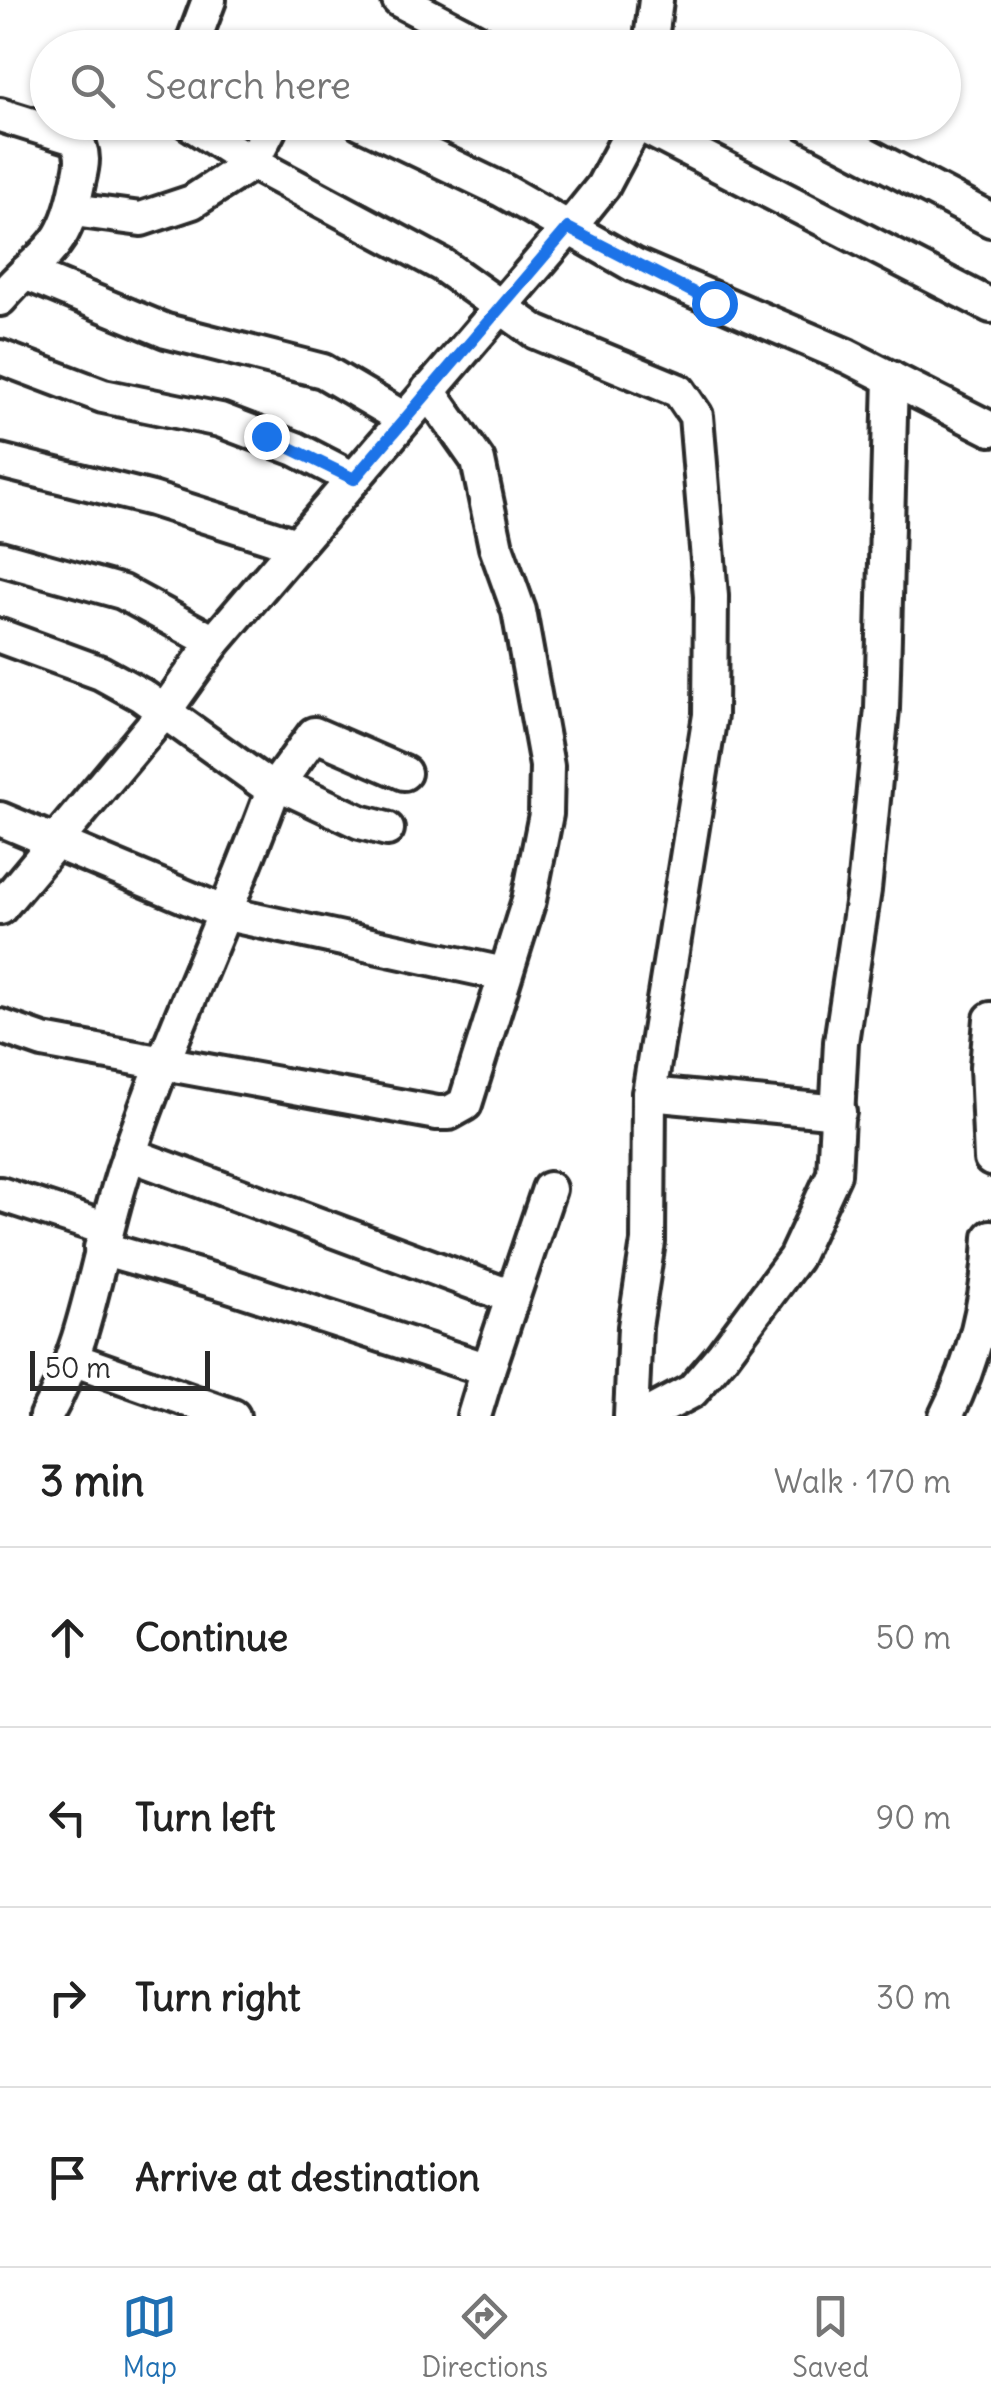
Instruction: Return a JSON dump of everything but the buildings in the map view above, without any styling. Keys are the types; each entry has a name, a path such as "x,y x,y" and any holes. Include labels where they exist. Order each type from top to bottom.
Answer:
{"street":[{"path":"198,30 209,0"},
{"path":"398,0 456,30"},
{"path":"652,30 656,0"},
{"path":"0,116 30,125"},
{"path":"0,300 52,251 73,210 82,162 77,140"},
{"path":"216,140 433,260 563,345 679,391 696,416 710,596 710,715 649,1094 648,1231 635,1327 632,1416"},
{"path":"73,210 140,220 162,214 211,192 252,163 264,140"},
{"path":"398,140 502,190 689,292 891,378 991,429"},
{"path":"0,908 164,712 214,642 604,186 628,140"},
{"path":"670,140 991,306"},
{"path":"839,140 991,220"},
{"path":"24,274 166,330 322,371 403,418"},
{"path":"0,357 92,393 220,420 266,436 354,479"},
{"path":"645,1416 680,1399 702,1381 795,1258 834,1174 842,1042 864,890 882,709 891,378"},
{"path":"0,1026 43,1042 449,1113 471,1095 534,874 546,814 547,766 519,610 496,547 478,461 428,390"},
{"path":"0,461 152,499 296,545"},
{"path":"0,558 122,592 214,642"},
{"path":"0,636 100,672 275,787 387,829"},
{"path":"46,1416 72,1359 129,1154 275,787 314,734 404,773"},
{"path":"0,819 146,884 227,914 328,939 504,974"},
{"path":"991,1019 987,1066 991,1159"},
{"path":"649,1094 840,1112"},
{"path":"129,1154 512,1297"},
{"path":"474,1416 549,1189"},
{"path":"0,1194 103,1238 230,1284 488,1370"},
{"path":"946,1416 962,1380 982,1311 991,1237"},
{"path":"72,1359 233,1416"}],"route":[{"path":"266,436 354,479 568,228 714,303"}]}
